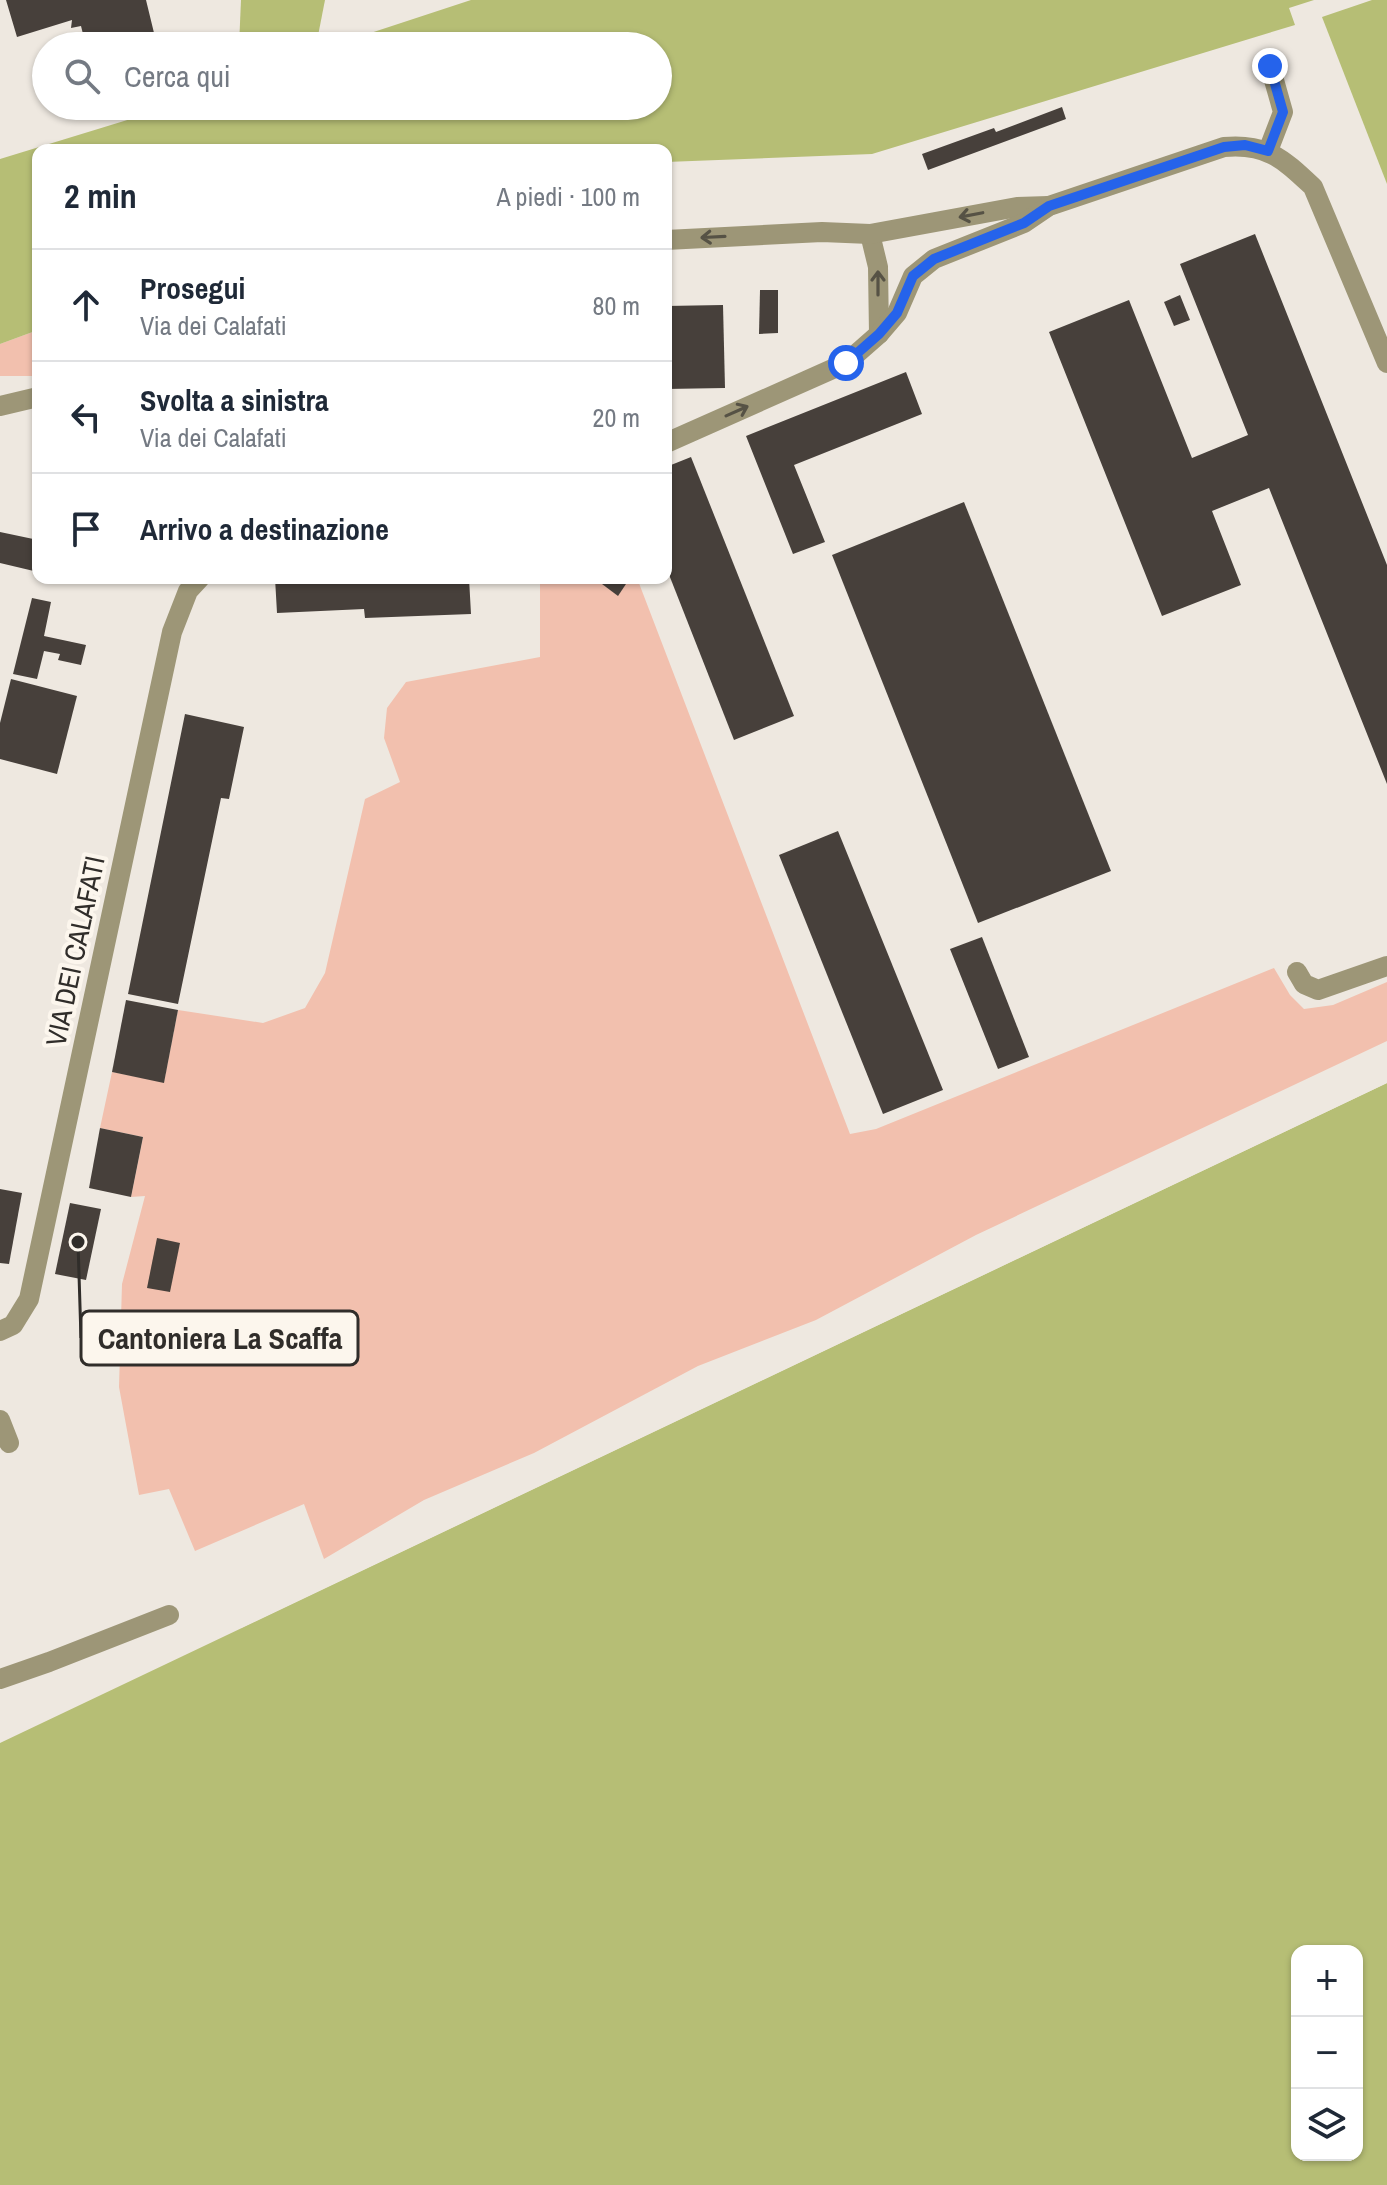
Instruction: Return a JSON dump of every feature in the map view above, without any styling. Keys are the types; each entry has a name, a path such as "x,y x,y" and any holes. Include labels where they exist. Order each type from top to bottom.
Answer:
{"street":[{"path":"1268,151 1283,112 1270,66"},
{"path":"672,440 846,363 897,313 913,276 934,259 1024,223 1049,206 1224,147 1245,145 1268,151 1292,167 1313,187 1387,363"},
{"path":"672,240 822,232 870,234 1017,207 1049,206"},
{"path":"870,234 878,267 879,334"},
{"path":"0,406 32,398"},
{"name":"VIA DEI CALAFATI","path":"0,1331 13,1325 29,1299 172,632 188,591 194,584"},
{"path":"1297,972 1304,984 1318,990 1387,966"},
{"path":"0,1420 9,1443"},
{"path":"0,1679 169,1615"}],"shaded area":[{"path":"241,0 325,0 319,32 240,32"},
{"path":"471,0 1314,0 1289,8 1295,25 872,154 672,162 672,144 49,144 127,120 672,120 672,32 374,32"},
{"path":"1372,0 1387,0 1387,184 1322,17"},
{"path":"32,149 32,332 0,344 0,159"},
{"path":"32,332 32,376 0,376 0,344"},
{"path":"540,584 639,584 850,1134 876,1129 1274,968 1290,995 1304,1009 1333,1005 1387,982 1387,1041 976,1235 816,1320 698,1366 534,1453 424,1500 324,1559 304,1504 195,1551 169,1489 139,1495 119,1387 122,1284 145,1196 131,1197 143,1137 100,1128 112,1072 164,1082 178,1010 263,1023 305,1008 325,973 365,799 400,782 384,738 387,708 406,682 540,657"},
{"path":"1387,1083 1387,2185 0,2185 0,1743"}],"pier":[{"path":"1387,1079 1387,1083 241,1628 242,1623"}],"building":[{"path":"6,0 146,0 154,32 82,32 81,26 71,28 72,20 17,37"},
{"path":"1062,107 1066,119 928,170 922,154 994,128 996,132"},
{"path":"1255,234 1387,565 1387,784 1269,488 1212,511 1241,585 1162,616 1049,332 1129,300 1192,458 1248,435 1180,264"},
{"path":"760,290 778,290 778,333 759,334"},
{"path":"1180,295 1190,320 1174,326 1164,302"},
{"path":"723,305 725,388 672,389 672,306"},
{"path":"906,372 922,414 794,465 825,542 793,554 746,436"},
{"path":"691,457 794,716 734,740 672,582 672,465"},
{"path":"964,502 1111,871 978,923 832,555"},
{"path":"0,532 32,539 32,571 0,563"},
{"path":"275,584 469,584 471,614 365,618 364,609 277,613"},
{"path":"602,584 626,584 618,596"},
{"path":"32,598 51,602 44,636 86,645 81,665 58,660 60,654 44,651 37,679 13,674"},
{"path":"11,679 77,696 57,774 0,759 0,723"},
{"path":"185,714 244,727 229,799 221,798 178,1004 128,994"},
{"path":"838,831 943,1090 883,1114 779,855"},
{"path":"982,937 1029,1057 998,1069 950,949"},
{"path":"126,1000 178,1010 164,1083 112,1072"},
{"path":"100,1128 143,1137 131,1197 89,1188"},
{"path":"0,1189 22,1193 9,1264 0,1263"},
{"path":"70,1203 101,1209 86,1280 55,1274"},
{"path":"157,1238 180,1243 170,1292 147,1288"}],"place":[{"name":"Cantoniera La Scaffa","path":"78,1242"}],"route":[{"path":"846,363 897,313 913,276 934,259 1024,223 1049,206 1224,147 1245,145 1268,151 1283,112 1270,66"}]}
